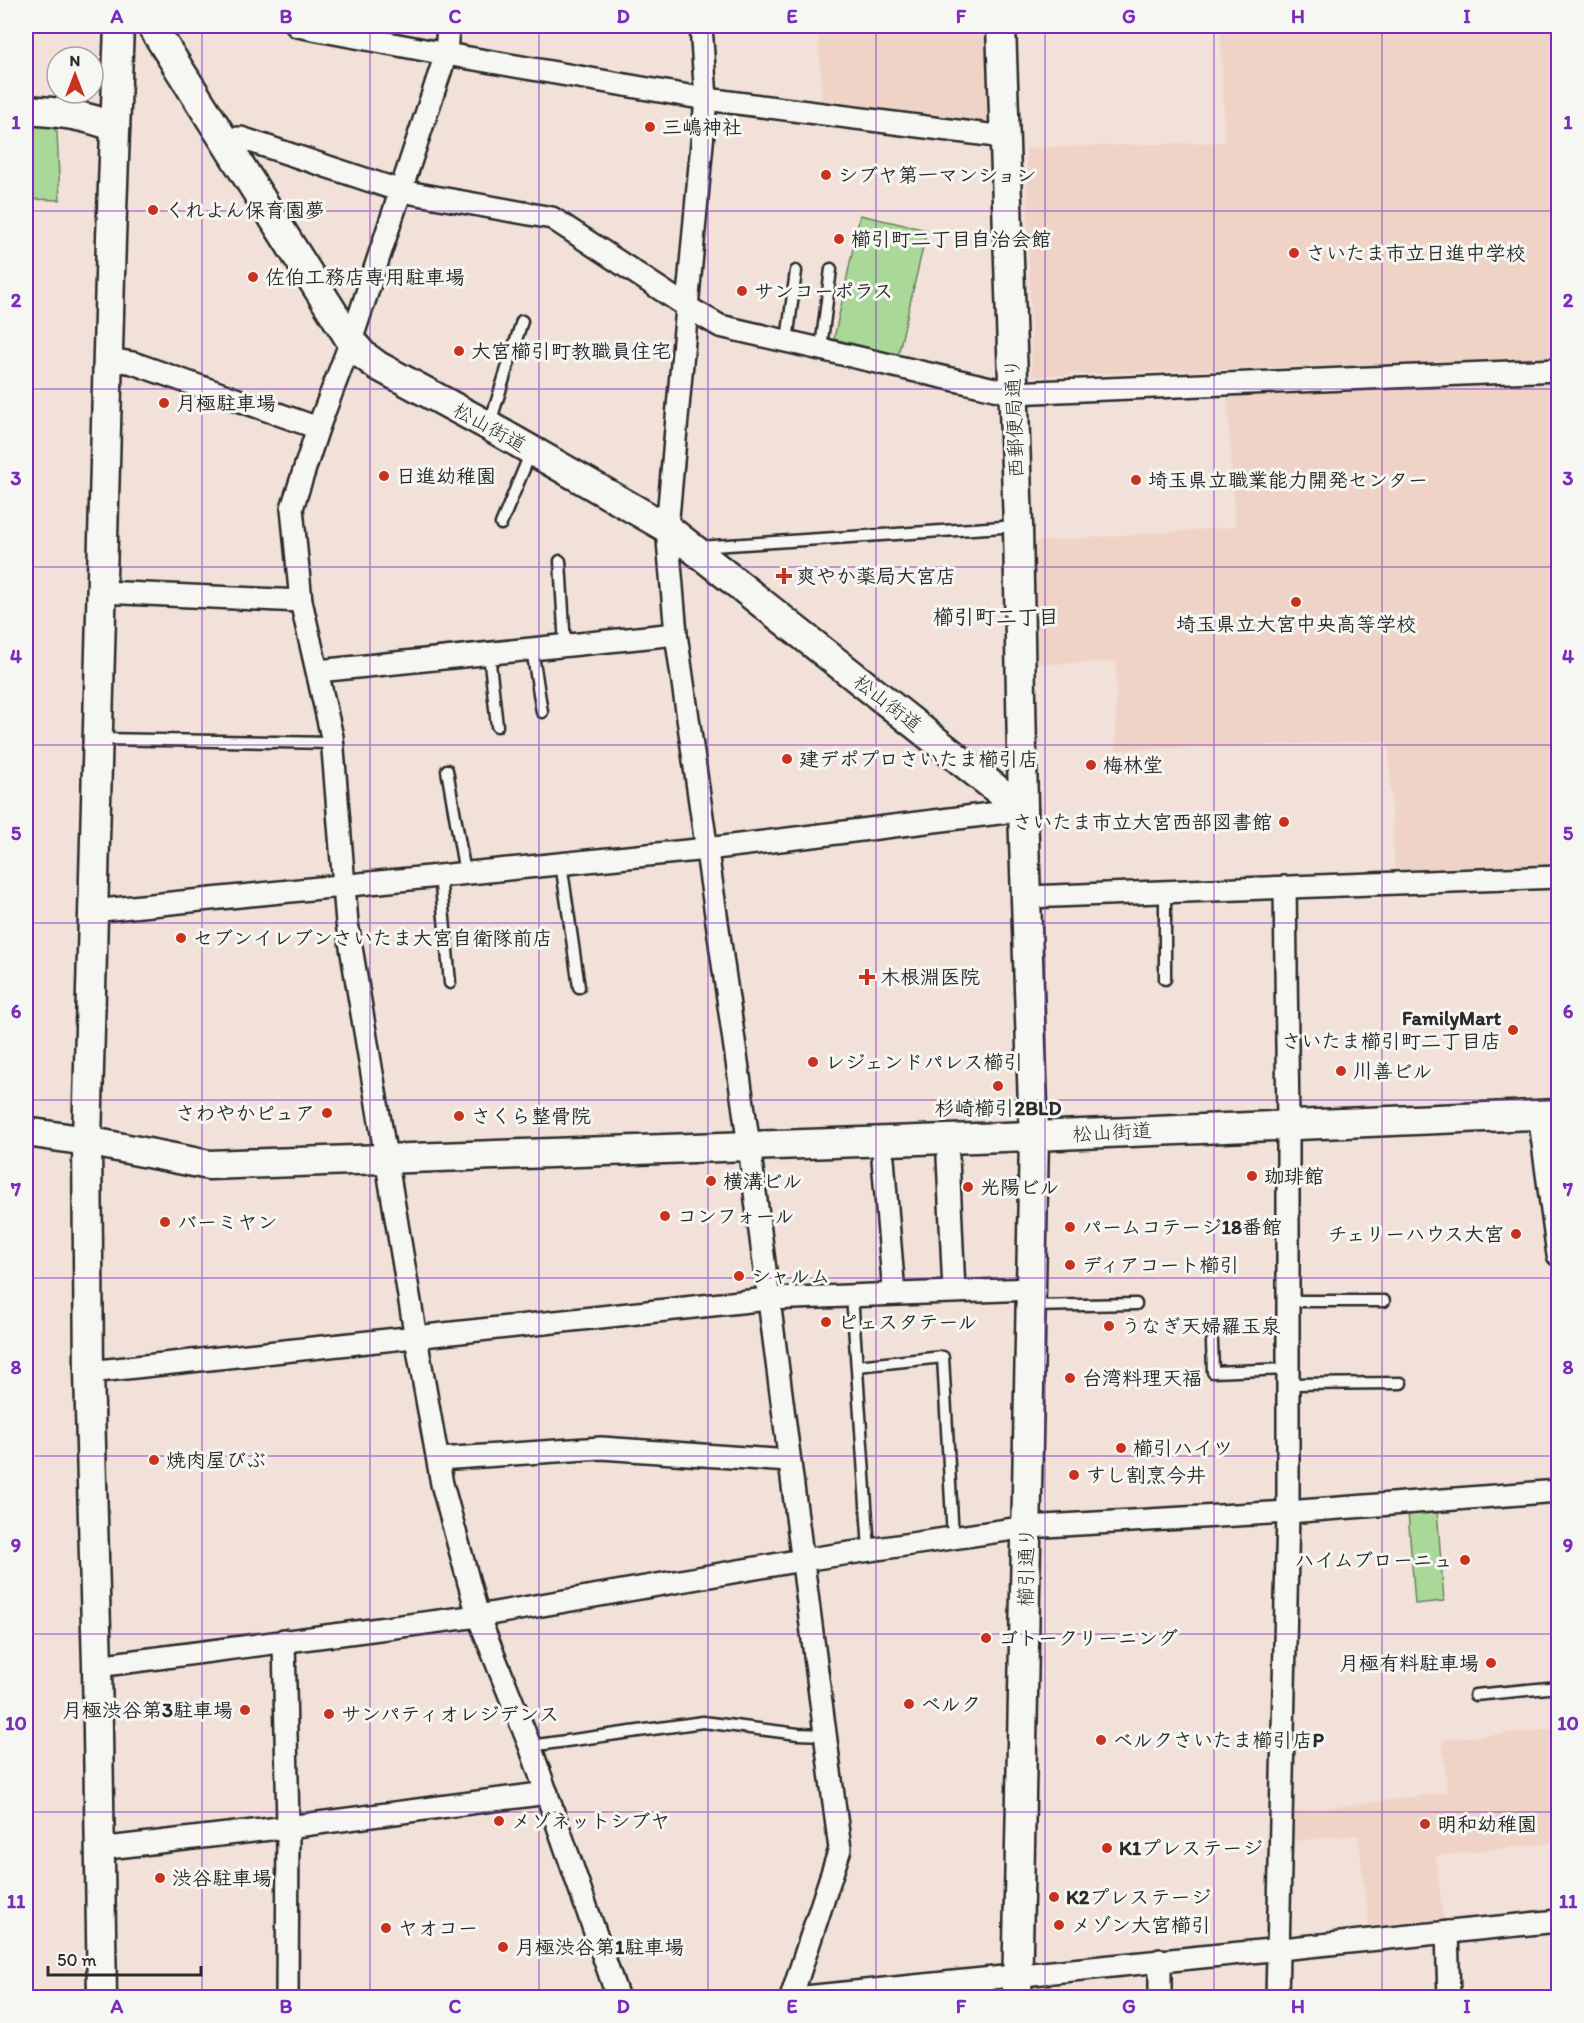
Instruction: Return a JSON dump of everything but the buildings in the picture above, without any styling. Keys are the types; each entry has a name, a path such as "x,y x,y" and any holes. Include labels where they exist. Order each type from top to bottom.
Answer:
{"street":[{"path":"102,1998 97,1666 89,1372 87,1141 111,238 119,26"},
{"name":"松山街道","path":"152,26 351,341 363,355 378,366 532,450 667,528 1023,810"},
{"path":"297,26 367,32 446,54 706,99 1004,137"},
{"path":"448,26 446,54 351,341 318,428 292,508 301,601 332,743 347,923 442,1484 478,1616 530,1746 618,1998"},
{"path":"701,26 706,99 667,528 676,634 749,1146 840,1849 793,1998 1017,1986 1160,1960 1558,1921"},
{"name":"西郵便局通り","path":"1001,26 1018,526 1023,810"},
{"path":"26,110 90,117 116,128"},
{"path":"224,139 241,138 401,191 552,218 688,308 720,326 1012,393 1558,370"},
{"path":"109,359 133,363 318,428"},
{"path":"101,592 301,601"},
{"path":"318,671 676,634"},
{"path":"92,911 707,849 1023,810 1034,1136"},
{"path":"1027,897 1558,877"},
{"path":"1277,1998 1288,1512 1288,1124 1285,887"},
{"path":"1549,1114 1558,1255"},
{"name":"松山街道","path":"26,1132 87,1141 209,1165 1034,1136 1549,1114"},
{"name":"櫛引通り","path":"1017,1986 1034,1136"},
{"path":"948,1157 954,1292"},
{"path":"883,1159 894,1294"},
{"path":"89,1372 768,1299 954,1292 1031,1298"},
{"path":"439,1459 601,1448 789,1461"},
{"path":"97,1666 478,1616 802,1560 1027,1527 1288,1512 1558,1491"},
{"path":"284,1640 288,1827 287,1998"},
{"path":"99,1848 288,1827 547,1793"},
{"path":"1447,1932 1449,1998"},
{"path":"1160,1960 1160,1998"}],"lane":[{"path":"821,348 831,269"},
{"path":"787,341 796,271"},
{"path":"489,426 522,321"},
{"path":"501,524 532,450"},
{"path":"692,548 1018,526"},
{"path":"560,561 565,646"},
{"path":"532,649 542,712"},
{"path":"489,654 497,726"},
{"path":"98,739 332,743"},
{"path":"447,770 465,873"},
{"path":"561,863 579,987"},
{"path":"440,875 450,983"},
{"path":"1165,892 1166,979"},
{"path":"852,1295 869,1550"},
{"path":"1031,1298 1136,1304"},
{"path":"1288,1301 1384,1301"},
{"path":"1212,1342 1213,1372 1401,1383"},
{"path":"857,1366 943,1357 953,1538"},
{"path":"1475,1695 1558,1687"},
{"path":"530,1746 704,1722 825,1736"}],"shaded area":[{"path":"818,26 985,26 988,124 822,102"},
{"name":"さいたま市立日進中学校","path":"1220,26 1558,26 1558,358 1032,376 1026,148 1225,142"},
{"name":"埼玉県立大宮中央高等学校","path":"1558,379 1558,864 1395,870 1388,741 1116,750 1116,662 1035,664 1032,542 1235,527 1227,392"},
{"name":"明和幼稚園","path":"1558,1728 1558,1842 1436,1856 1443,1919 1369,1926 1358,1835 1292,1841 1291,1813 1447,1792 1442,1740"}],"green space":[{"path":"26,26 32,26 30,92 26,92"},
{"path":"26,123 50,124 57,132 60,200 26,199"},
{"path":"860,215 927,230 898,355 834,339"},
{"path":"1437,1509 1444,1601 1415,1604 1408,1512"}],"place":[{"name":"三嶋神社","path":"650,127"},
{"name":"シブヤ第一マンション","path":"826,175"},
{"name":"くれよん保育園夢","path":"153,210"},
{"name":"櫛引町二丁目自治会館","path":"839,239"},
{"name":"さいたま市立日進中学校","path":"1294,253"},
{"name":"佐伯工務店専用駐車場","path":"253,277"},
{"name":"サンコーポラス","path":"742,291"},
{"name":"大宮櫛引町教職員住宅","path":"459,351"},
{"name":"月極駐車場","path":"164,403"},
{"name":"日進幼稚園","path":"384,476"},
{"name":"埼玉県立職業能力開発センター","path":"1136,480"},
{"name":"爽やか薬局大宮店","path":"784,576"},
{"name":"埼玉県立大宮中央高等学校","path":"1296,602"},
{"name":"建デポプロさいたま櫛引店","path":"787,759"},
{"name":"梅林堂","path":"1091,765"},
{"name":"さいたま市立大宮西部図書館","path":"1284,822"},
{"name":"セブンイレブンさいたま大宮自衛隊前店","path":"181,938"},
{"name":"木根淵医院","path":"867,977"},
{"name":"FamilyMart さいたま櫛引町二丁目店","path":"1513,1030"},
{"name":"レジェンドパレス櫛引","path":"813,1062"},
{"name":"川善ビル","path":"1341,1071"},
{"name":"杉崎櫛引2BLD","path":"998,1086"},
{"name":"さわやかピュア","path":"327,1113"},
{"name":"さくら整骨院","path":"459,1116"},
{"name":"珈琲館","path":"1252,1176"},
{"name":"横溝ビル","path":"711,1181"},
{"name":"光陽ビル","path":"968,1187"},
{"name":"コンフォール","path":"665,1216"},
{"name":"バーミヤン","path":"165,1222"},
{"name":"パームコテージ18番館","path":"1070,1227"},
{"name":"チェリーハウス大宮","path":"1516,1234"},
{"name":"ディアコート櫛引","path":"1070,1265"},
{"name":"シャルム","path":"739,1276"},
{"name":"ピェスタテール","path":"826,1322"},
{"name":"うなぎ天婦羅玉泉","path":"1109,1326"},
{"name":"台湾料理天福","path":"1070,1378"},
{"name":"櫛引ハイツ","path":"1121,1448"},
{"name":"焼肉屋びぶ","path":"154,1460"},
{"name":"すし割烹今井","path":"1074,1475"},
{"name":"ハイムブローニュ","path":"1465,1560"},
{"name":"ゴトークリーニング","path":"986,1638"},
{"name":"月極有料駐車場","path":"1491,1663"},
{"name":"ベルク","path":"909,1704"},
{"name":"月極渋谷第3駐車場","path":"245,1710"},
{"name":"サンパティオレジデンス","path":"329,1714"},
{"name":"ベルクさいたま櫛引店P","path":"1101,1740"},
{"name":"メゾネットシブヤ","path":"499,1821"},
{"name":"明和幼稚園","path":"1425,1824"},
{"name":"K1プレステージ","path":"1107,1848"},
{"name":"渋谷駐車場","path":"160,1878"},
{"name":"K2プレステージ","path":"1054,1897"},
{"name":"メゾン大宮櫛引","path":"1059,1925"},
{"name":"ヤオコー","path":"386,1928"},
{"name":"月極渋谷第1駐車場","path":"503,1947"}],"district":[{"name":"櫛引町二丁目","path":"996,617"}]}
